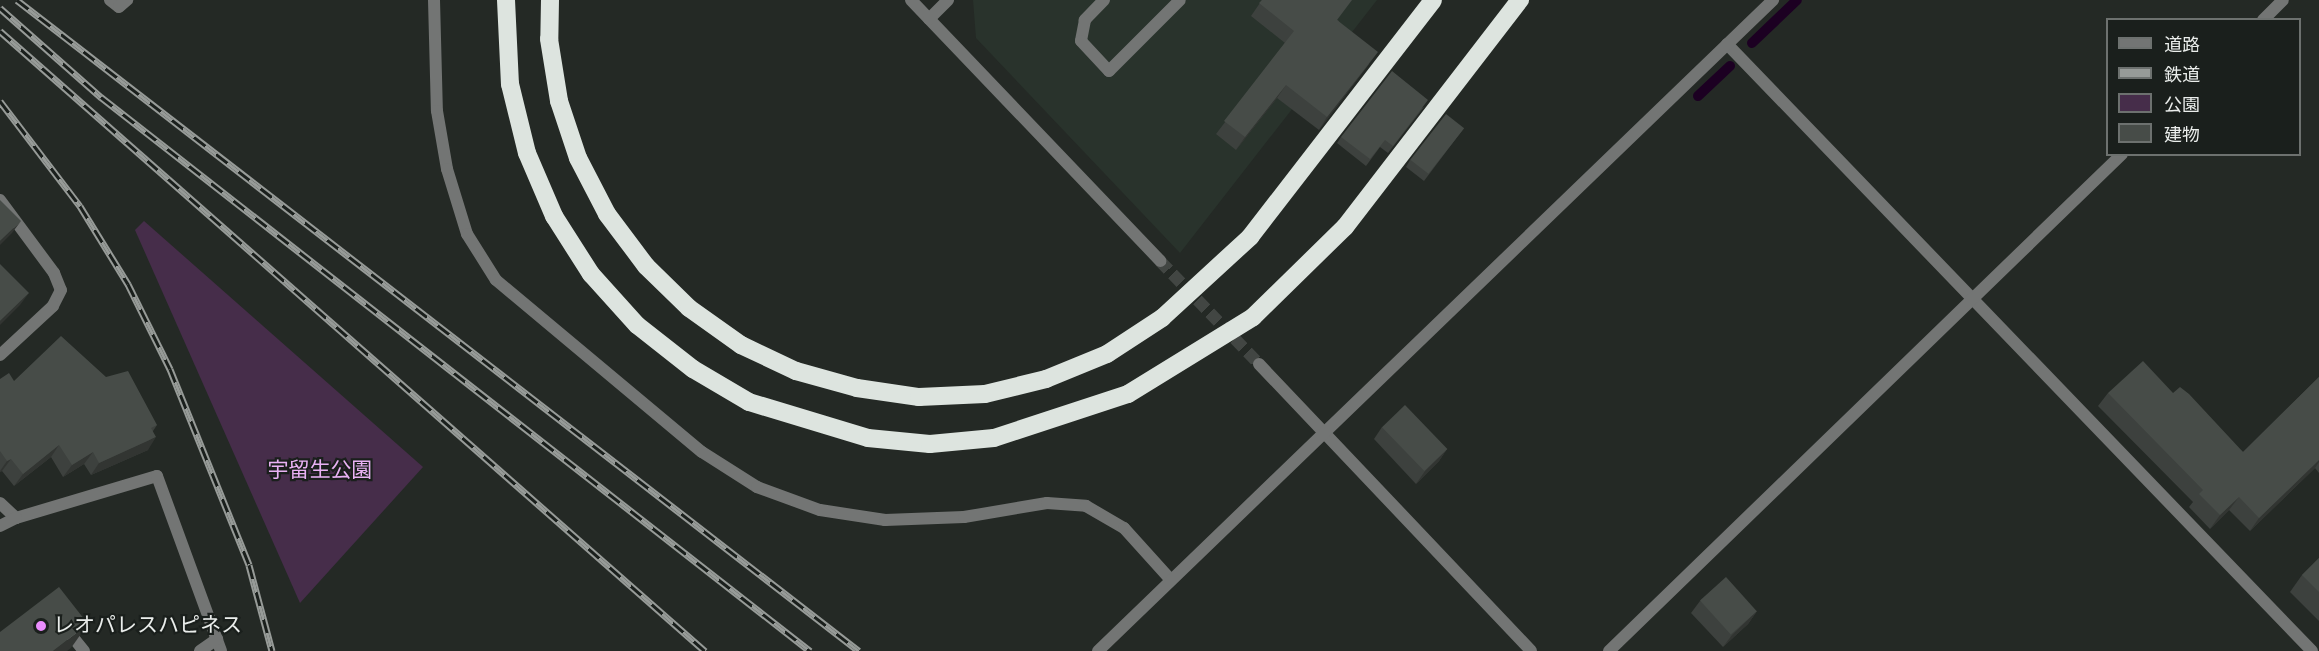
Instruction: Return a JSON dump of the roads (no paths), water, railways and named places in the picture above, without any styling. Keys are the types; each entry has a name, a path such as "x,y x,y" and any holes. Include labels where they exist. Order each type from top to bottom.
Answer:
{"highway":[{"path":"506,0 510,84 527,153 554,216 591,274 637,325 693,369 748,402 868,438 930,444 994,438 1128,394 1253,317 1346,228 1520,0"},
{"path":"550,0 549,39 559,101 578,158 606,214 646,266 689,308 741,345 807,374 919,397 985,394 1046,379 1107,354 1162,318 1251,237 1433,0"}],"street":[{"path":"110,0 119,7 127,0"},
{"path":"434,0 437,111 447,169 467,234 495,280 702,452 757,487 820,510 885,520 964,517 1047,503 1086,506 1124,528 1171,580"},
{"path":"911,0 1160,261"},
{"path":"928,19 948,0"},
{"path":"1104,0 1085,20 1081,41 1109,71 1180,0"},
{"path":"1098,651 1322,432 1773,0"},
{"path":"2265,18 2283,0"},
{"path":"1727,44 2313,651"},
{"path":"1609,651 2120,156"},
{"path":"0,200 54,273 61,290 53,306 0,355"},
{"path":"1259,364 1531,651"},
{"path":"0,526 16,518 158,476 219,645 200,651"},
{"path":"0,502 16,518"},
{"path":"59,619 84,651"}],"waterway":[{"path":"1752,43 1797,0"},
{"path":"1698,96 1730,66"}],"tunnel":[{"path":"1160,261 1259,364"}],"railway":[{"path":"17,0 859,651"},
{"path":"0,8 101,97 810,651"},
{"path":"0,31 705,651"},
{"path":"0,101 80,206 128,284 170,369 249,565 272,651"}],"place":[{"name":"レオパレスハピネス","path":"41,626"}],"park label":[{"name":"宇留生公園","path":"320,471"}]}
